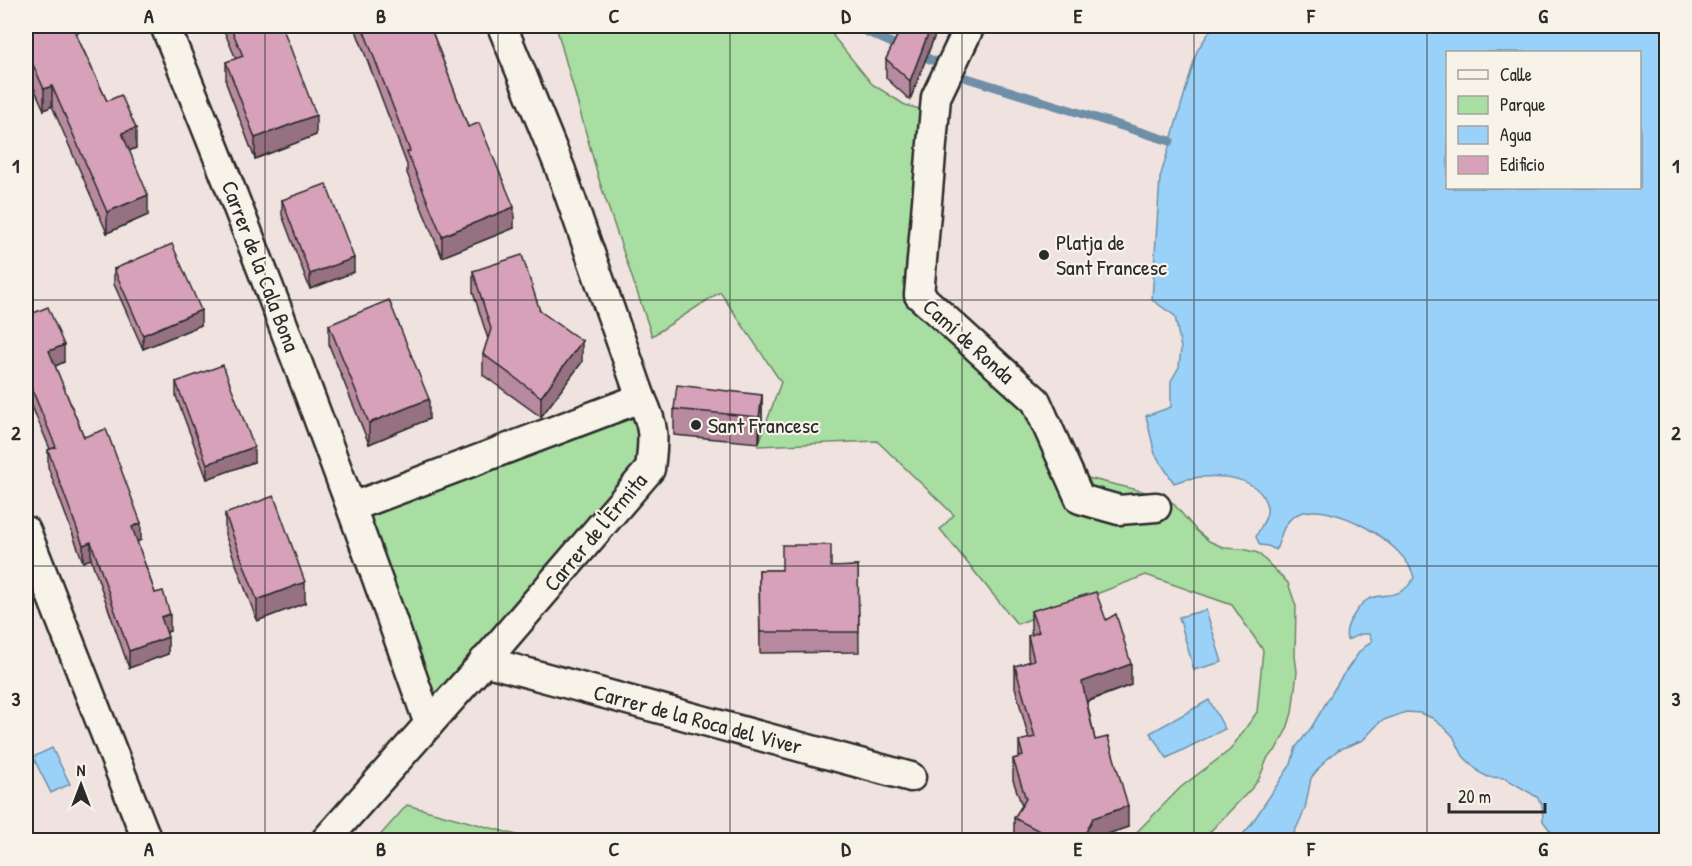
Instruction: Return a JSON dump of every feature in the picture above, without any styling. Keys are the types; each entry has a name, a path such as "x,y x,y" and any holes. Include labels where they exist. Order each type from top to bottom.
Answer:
{"street":[{"name":"Carrer de la Cala Bona","path":"165,26 222,162 352,507 429,724"},
{"name":"Carrer de l'Ermita","path":"326,840 650,469 654,435 649,414 641,398 560,168 502,26"},
{"name":"Camí de Ronda","path":"970,26 936,97 924,211 919,296 1036,401 1080,499 1119,510 1156,507"},
{"path":"352,507 641,398"},
{"path":"26,531 147,840"},
{"name":"Carrer de la Roca del Viver","path":"484,661 911,777"}],"green space":[{"path":"556,26 838,26 833,36 872,84 905,105 938,114 931,213 934,297 1047,391 1088,478 1158,495 1172,502 1196,530 1209,541 1225,548 1258,553 1288,583 1296,606 1297,672 1292,713 1287,729 1275,751 1268,757 1253,787 1202,840 1129,840 1181,787 1230,750 1257,712 1263,650 1232,605 1146,575 1017,624 940,529 954,515 877,441 758,446 781,382 720,292 652,336 600,183"},
{"path":"641,398 650,469 429,724 352,507"},
{"path":"407,805 535,840 376,840"}],"water":[{"path":"1213,26 1666,26 1666,840 1557,840 1543,821 1542,804 1537,797 1505,778 1488,777 1480,773 1463,756 1453,736 1446,729 1432,718 1420,713 1406,712 1381,721 1363,740 1338,750 1324,762 1311,778 1305,809 1291,840 1238,840 1250,826 1291,764 1296,747 1311,728 1341,678 1360,651 1372,641 1369,634 1361,634 1347,640 1348,626 1357,610 1370,598 1402,591 1414,578 1409,565 1383,538 1346,518 1328,512 1310,511 1296,515 1283,530 1276,550 1260,545 1256,537 1265,519 1267,507 1262,495 1253,486 1228,477 1213,476 1174,483 1155,454 1146,416 1171,407 1171,381 1179,367 1181,348 1175,316 1152,300 1160,178 1197,51"},
{"path":"1206,610 1222,662 1194,670 1179,617"},
{"path":"1209,700 1225,729 1167,758 1150,733"},
{"path":"52,748 70,784 51,793 33,757"}],"building":[{"path":"26,26 72,26 107,101 121,95 136,128 122,133 148,195 107,212 52,86 44,89 26,49"},
{"path":"230,26 282,26 316,115 255,138 226,62 243,56"},
{"path":"362,26 430,26 468,127 479,123 514,207 442,236 407,152 410,151"},
{"path":"902,26 931,26 910,81 886,59"},
{"path":"326,184 354,258 310,274 282,200"},
{"path":"172,244 201,310 143,335 114,269"},
{"path":"522,255 540,311 582,341 541,397 483,354 491,329 473,271"},
{"path":"389,300 429,399 369,423 329,325"},
{"path":"48,307 64,345 49,351 84,437 106,429 141,523 132,527 155,593 163,591 170,614 161,617 168,637 129,651 91,542 83,545 48,450 56,447 26,375 26,316"},
{"path":"223,365 254,447 207,464 176,382"},
{"path":"677,385 762,395 759,417 674,409"},
{"path":"274,496 305,582 257,600 225,514"},
{"path":"782,545 831,545 831,567 858,566 859,632 760,632 759,570 782,570"},
{"path":"1096,592 1106,620 1116,614 1131,664 1082,682 1095,740 1108,737 1128,806 1093,818 1082,840 1057,840 1014,818 1026,799 1013,759 1023,756 1019,741 1035,737 1015,666 1034,660 1028,636 1039,632 1031,611"}],"waterway":[{"path":"857,26 903,48"},
{"path":"916,53 934,61"},
{"path":"967,78 1170,141"}],"place":[{"name":"Platja de Sant Francesc","path":"1044,255"},
{"name":"Sant Francesc","path":"696,425"}]}
